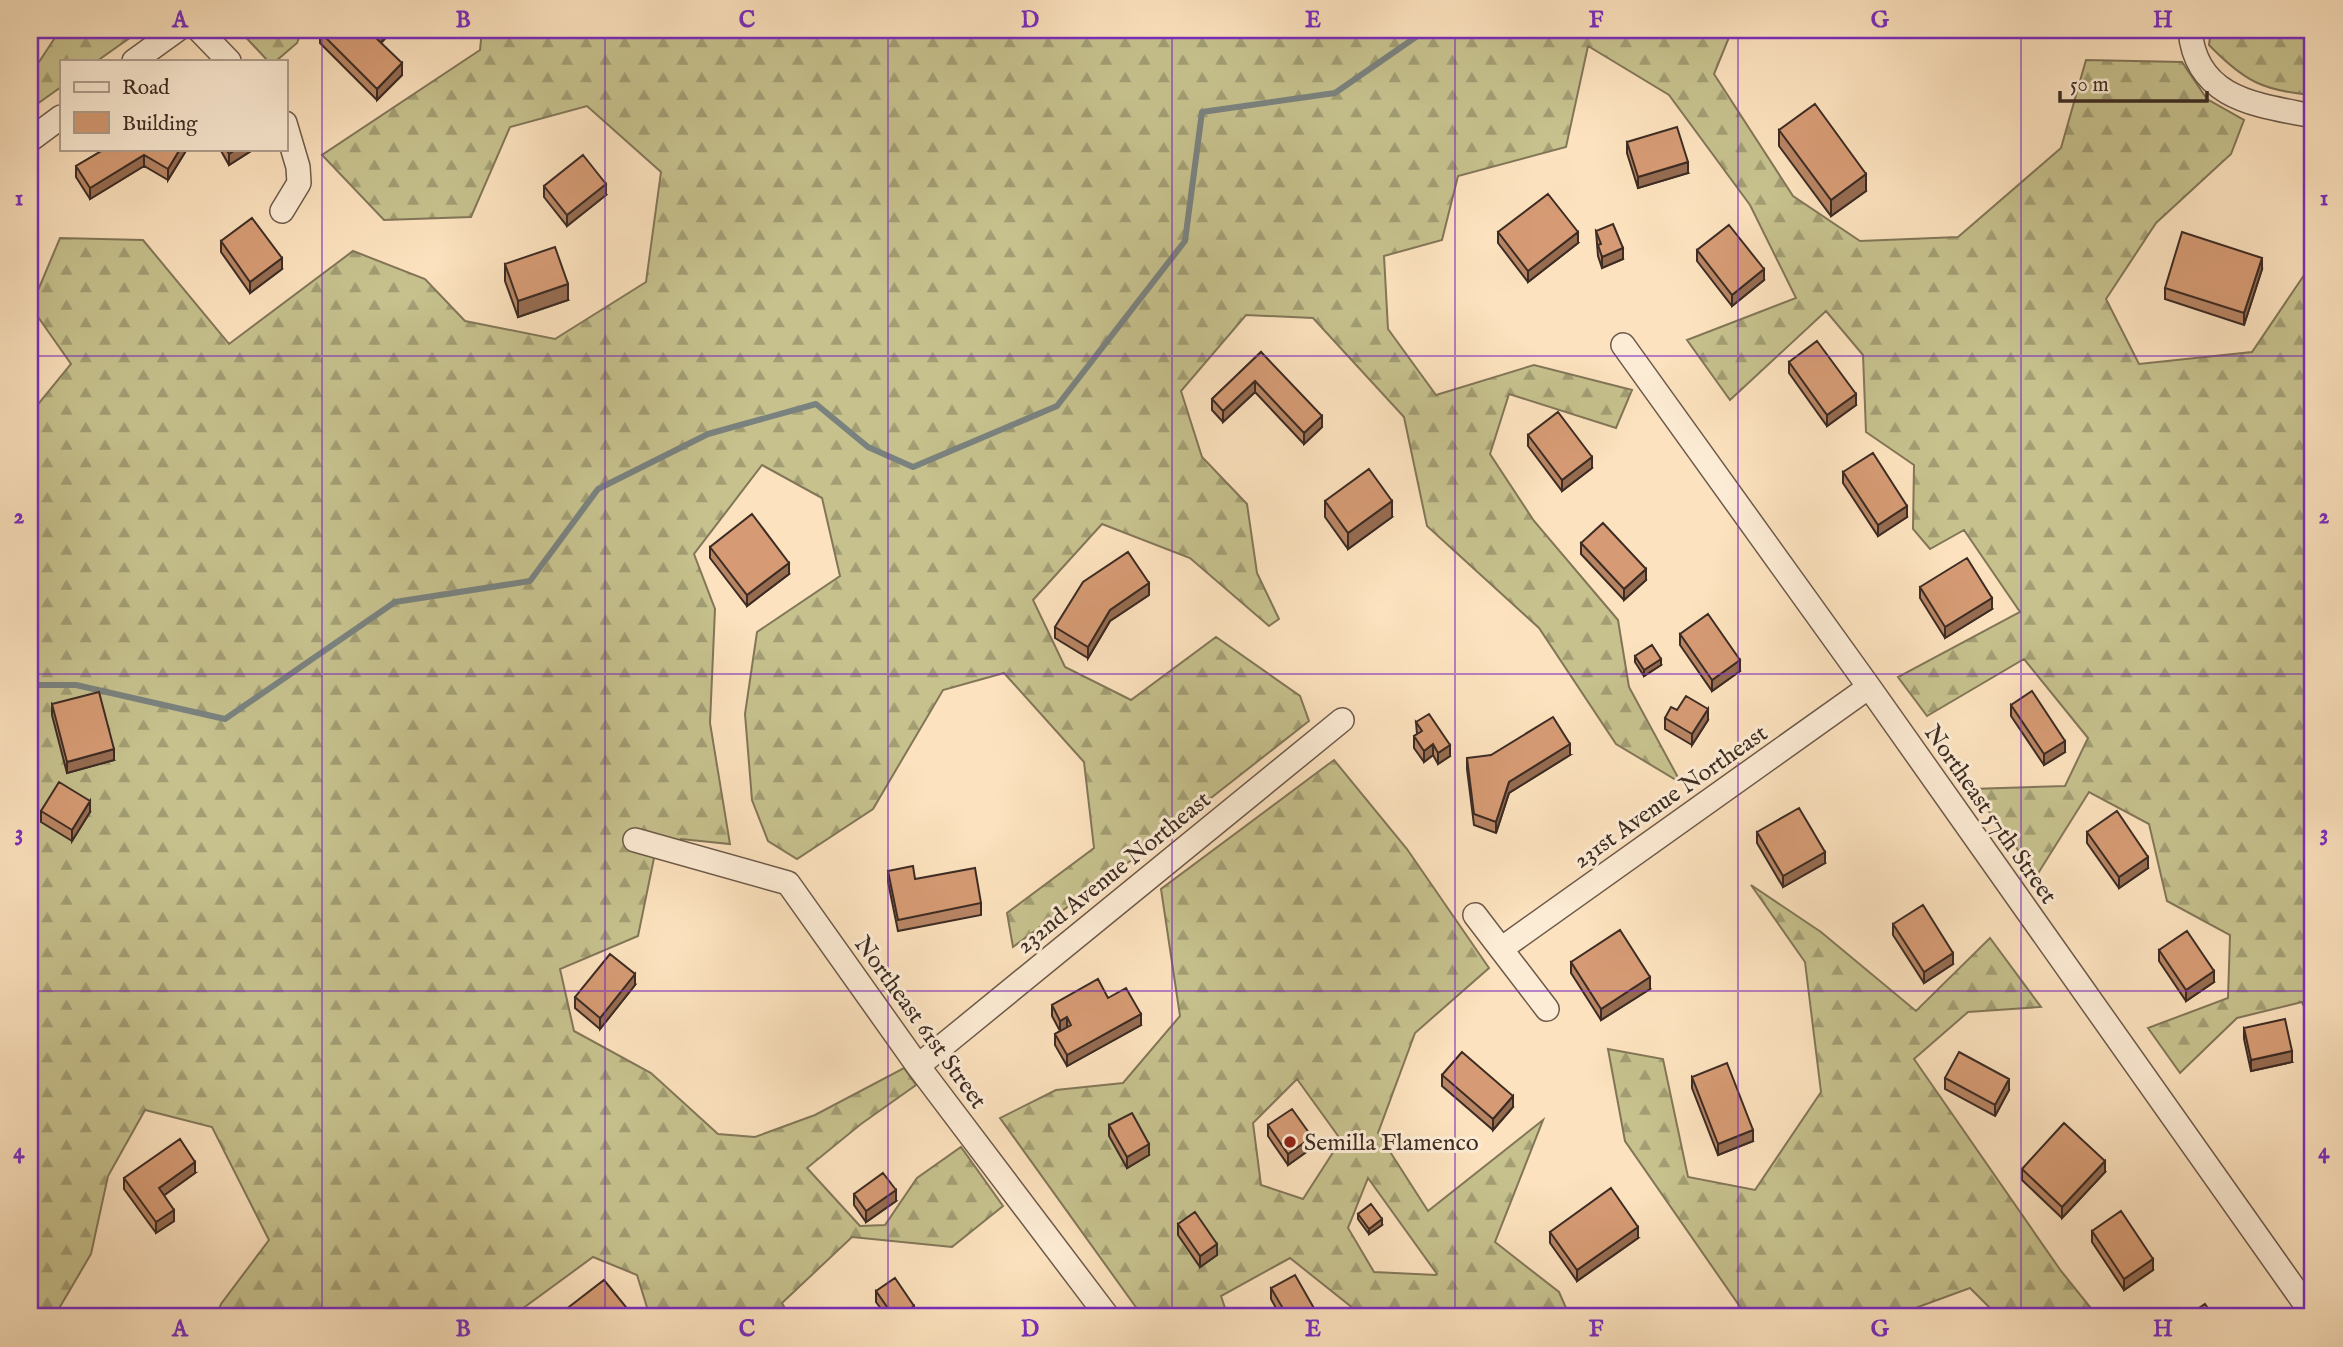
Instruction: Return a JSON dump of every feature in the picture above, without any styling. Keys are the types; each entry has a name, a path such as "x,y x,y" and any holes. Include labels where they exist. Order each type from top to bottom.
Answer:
{"street":[{"path":"135,60 177,30"},
{"path":"199,30 228,60"},
{"path":"2190,30 2192,48 2203,70 2223,91 2245,102 2313,116"},
{"path":"30,140 60,118"},
{"path":"282,211 299,183 298,167 287,130"},
{"name":"Northeast 57th Street","path":"1623,345 1869,687 2313,1315"},
{"name":"231st Avenue Northeast","path":"1501,949 1869,687"},
{"name":"232nd Avenue Northeast","path":"918,1066 1342,720"},
{"name":"Northeast 61st Street","path":"635,840 789,883 918,1066 1108,1317"},
{"path":"1475,915 1547,1009"}],"green space":[{"path":"60,30 141,30 98,60 60,60 60,88 30,109 30,65 39,62"},
{"path":"239,30 302,30 297,43 277,60 267,60"},
{"path":"482,30 1732,30 1714,74 1793,196 1860,241 1958,237 2061,148 2086,60 2182,62 2207,99 2244,120 2231,154 2156,223 2106,299 2139,364 2252,352 2313,262 2313,380 2306,389 2313,398 2313,564 2307,575 2313,595 2313,1027 2302,1002 2237,1018 2180,1073 2148,1028 2228,998 2230,935 2167,901 2149,824 2089,792 2037,875 1972,789 2065,786 2088,738 2024,659 1927,716 1898,677 2020,612 1964,530 1930,549 1913,529 1914,465 1866,432 1863,355 1826,311 1730,400 1687,340 1796,298 1750,205 1669,95 1588,46 1566,147 1458,176 1442,240 1384,256 1388,329 1436,395 1534,365 1632,390 1616,428 1509,394 1490,454 1534,521 1618,620 1629,687 1681,783 1616,744 1539,628 1427,526 1404,417 1313,318 1246,315 1181,391 1202,457 1247,504 1257,573 1279,619 1269,626 1190,558 1102,524 1033,600 1065,667 1131,700 1216,637 1300,696 1309,721 1137,856 1013,947 1007,913 1094,848 1084,762 1004,673 943,690 873,809 797,859 768,841 752,800 745,714 757,632 840,576 822,498 762,465 694,554 715,609 710,723 730,844 681,839 654,858 638,936 560,969 574,1031 651,1073 718,1134 755,1137 815,1115 904,1068 916,1085 861,1124 807,1168 860,1226 885,1225 917,1178 961,1147 1003,1206 952,1247 852,1237 782,1303 790,1317 650,1317 637,1275 593,1257 511,1317 216,1317 221,1304 269,1240 212,1127 145,1110 108,1176 91,1254 54,1317 30,1317 30,414 71,364 31,307 60,238 143,240 229,344 353,251 425,279 465,321 555,339 646,282 661,172 587,106 510,127 471,217 384,220 322,155 480,50"},
{"path":"2211,30 2313,30 2313,95 2281,91 2244,76 2209,45"},
{"path":"1334,760 1407,849 1489,968 1415,1033 1378,1133 1428,1211 1543,1120 1495,1242 1559,1292 1570,1317 1352,1317 1354,1309 1290,1258 1221,1296 1228,1317 1143,1317 1000,1118 1056,1090 1123,1083 1180,1016 1161,889","holes":["1297,1079 1341,1140 1303,1199 1261,1185 1253,1123","1368,1178 1437,1274 1436,1275 1374,1272 1348,1228"]},
{"path":"1751,885 1821,932 1916,1011 1990,938 2041,1007 1968,1012 1914,1059 2061,1271 2098,1317 1999,1317 1970,1288 1891,1317 1743,1317 1745,1314 1625,1141 1608,1049 1663,1059 1688,1177 1755,1190 1821,1092 1805,962"}],"building":[{"path":"383,30 375,37 402,63 377,89 320,32"},
{"path":"1815,104 1866,174 1831,200 1779,130"},
{"path":"1677,127 1688,162 1638,177 1627,142"},
{"path":"103,150 179,150 168,169 144,155 90,188 76,166"},
{"path":"583,155 606,184 567,215 544,186"},
{"path":"1548,194 1578,232 1528,271 1498,232"},
{"path":"252,218 282,258 250,282 221,241"},
{"path":"1613,224 1623,248 1602,257 1596,231"},
{"path":"1729,225 1764,269 1732,295 1697,250"},
{"path":"2182,232 2262,258 2244,313 2165,288"},
{"path":"555,247 568,284 518,301 505,264"},
{"path":"1817,341 1856,394 1827,415 1789,362"},
{"path":"1261,352 1322,416 1304,433 1255,381 1223,411 1212,399"},
{"path":"1558,412 1592,457 1562,480 1528,435"},
{"path":"1873,453 1907,506 1878,525 1843,472"},
{"path":"1369,469 1392,501 1348,533 1325,501"},
{"path":"752,514 789,563 747,595 710,547"},
{"path":"1603,523 1646,569 1624,589 1581,543"},
{"path":"1128,552 1149,583 1110,610 1088,647 1055,627 1083,582"},
{"path":"1967,558 1992,598 1945,627 1920,587"},
{"path":"1708,614 1740,660 1712,680 1680,634"},
{"path":"1652,645 1661,659 1644,670 1635,656"},
{"path":"2032,691 2065,741 2044,754 2011,705"},
{"path":"99,692 114,749 67,762 52,704"},
{"path":"1686,696 1708,709 1692,734 1665,718 1671,707 1677,710"},
{"path":"1429,714 1450,745 1438,753 1433,744 1424,751 1414,736 1422,731 1416,722"},
{"path":"1553,717 1570,744 1509,782 1496,822 1474,814 1467,758 1491,755"},
{"path":"59,782 90,801 72,830 41,811"},
{"path":"1799,808 1825,852 1783,876 1757,832"},
{"path":"2117,811 2148,857 2119,877 2087,832"},
{"path":"913,866 915,879 975,868 981,903 898,920 888,871"},
{"path":"1923,905 1953,953 1924,972 1893,924"},
{"path":"1620,930 1650,977 1601,1009 1571,962"},
{"path":"2187,931 2214,971 2186,990 2159,950"},
{"path":"610,954 635,974 600,1018 575,997"},
{"path":"1098,979 1108,998 1126,988 1141,1014 1067,1055 1055,1034 1071,1025 1067,1017 1060,1021 1052,1005"},
{"path":"2285,1019 2292,1051 2251,1060 2244,1028"},
{"path":"1462,1052 1513,1096 1493,1119 1442,1075"},
{"path":"1959,1052 2009,1079 1995,1105 1945,1078"},
{"path":"1727,1063 1753,1130 1718,1144 1692,1077"},
{"path":"1292,1109 1312,1137 1288,1154 1268,1125"},
{"path":"1132,1113 1149,1144 1127,1157 1109,1125"},
{"path":"2064,1123 2105,1161 2062,1207 2022,1169"},
{"path":"180,1139 195,1162 159,1188 174,1210 156,1222 124,1178"},
{"path":"883,1173 896,1190 866,1211 854,1194"},
{"path":"1611,1188 1638,1227 1577,1270 1550,1232"},
{"path":"1371,1204 1382,1219 1369,1229 1358,1214"},
{"path":"2121,1211 2153,1259 2124,1279 2092,1231"},
{"path":"1195,1212 1217,1244 1200,1256 1178,1224"},
{"path":"1295,1275 1319,1317 1288,1317 1271,1288"},
{"path":"895,1278 914,1306 898,1317 894,1317 876,1291"},
{"path":"604,1280 630,1312 623,1317 556,1317"},
{"path":"2205,1304 2214,1317 2186,1317"},
{"path":"980,1310 993,1317 976,1317"}],"waterway":[{"path":"30,685 76,685 225,719 395,602 530,581 598,489 708,434 816,404 868,447 913,467 1057,406 1185,241 1202,112 1335,93 1426,30"}],"place":[{"name":"Semilla Flamenco","path":"1290,1142"}]}
